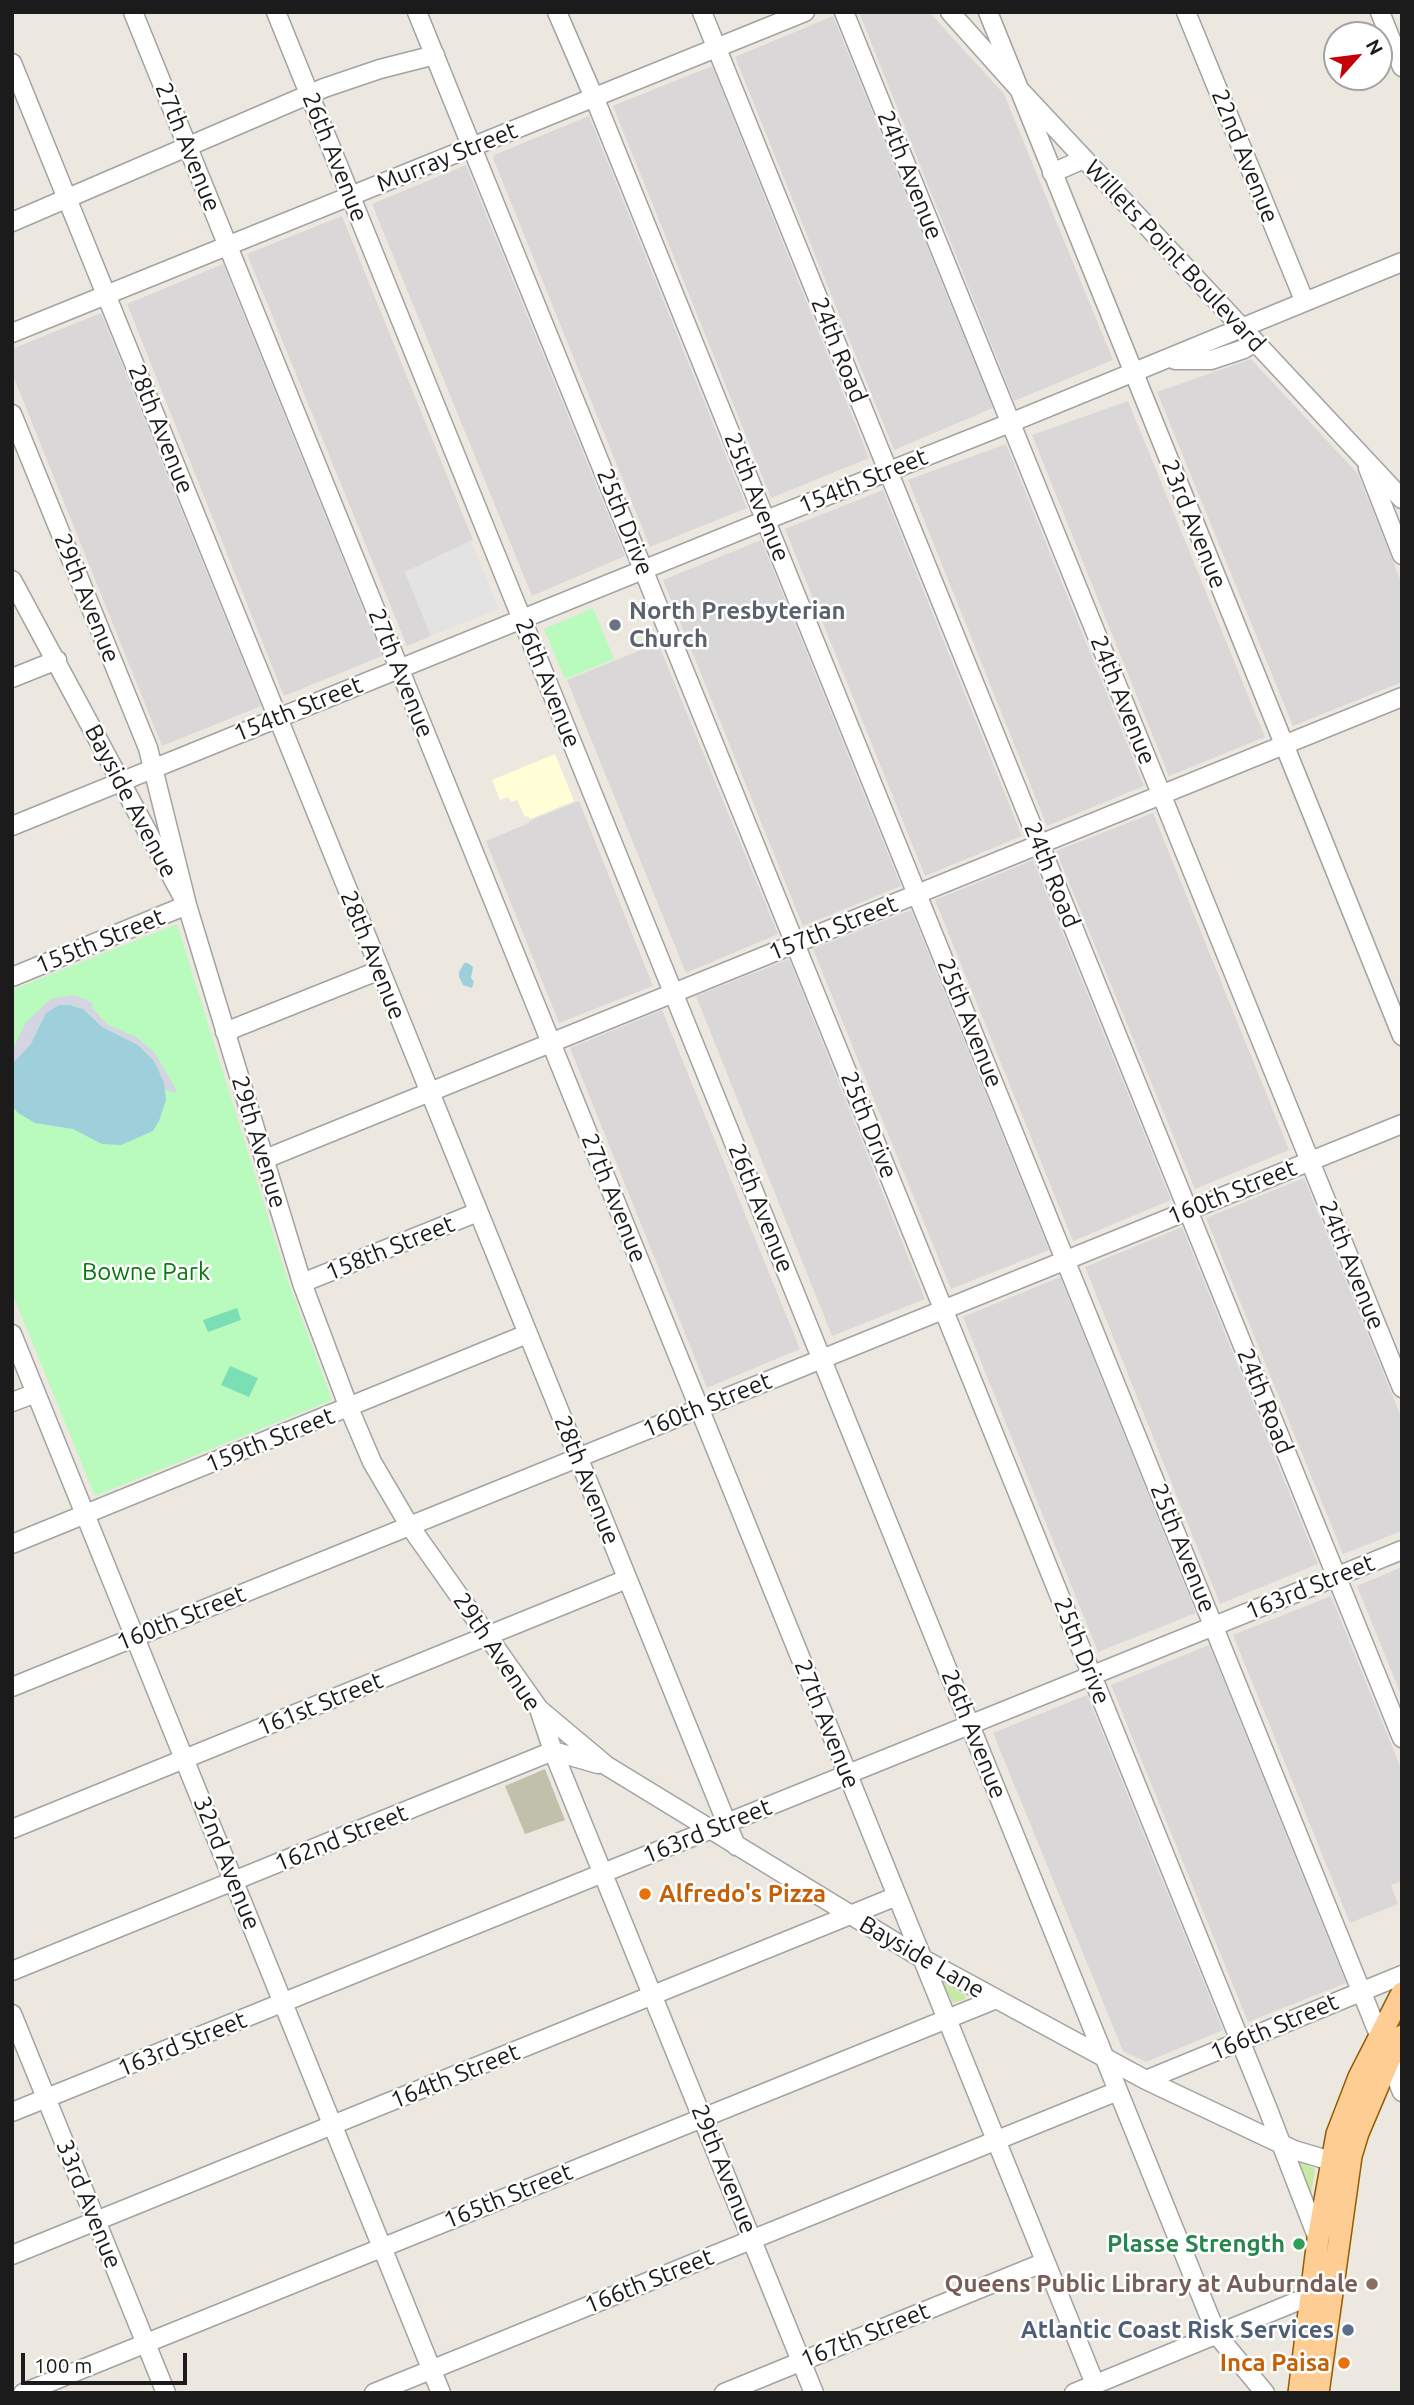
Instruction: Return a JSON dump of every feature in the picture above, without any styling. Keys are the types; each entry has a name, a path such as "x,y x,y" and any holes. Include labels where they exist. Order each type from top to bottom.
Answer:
{"main road":[{"path":"1299,2393 1318,2239 1337,2134 1359,2077 1402,1993"},
{"path":"1318,2393 1351,2157 1358,2133 1402,2036"}],"street":[{"name":"27th Avenue","path":"134,12 1095,2384"},
{"name":"26th Avenue","path":"276,12 1217,2334 1265,2393"},
{"name":"25th Drive","path":"417,12 1282,2144 1318,2239"},
{"name":"25th Avenue","path":"557,12 595,97 1379,2035"},
{"name":"24th Road","path":"702,12 1402,1738"},
{"name":"Murray Street","path":"12,334 804,12"},
{"name":"24th Avenue","path":"844,12 1402,1388"},
{"name":"Willets Point Boulevard","path":"950,12 1402,499"},
{"name":"23rd Avenue","path":"988,12 1402,1036"},
{"name":"22nd Avenue","path":"1186,12 1304,300"},
{"path":"1380,12 1402,67"},
{"path":"12,222 310,95 380,69 435,55"},
{"name":"28th Avenue","path":"12,63 627,1579 718,1826 736,1846"},
{"path":"1052,173 1084,159"},
{"name":"154th Street","path":"12,826 1402,262"},
{"path":"1165,359 1211,360 1244,349 1255,342"},
{"name":"29th Avenue","path":"12,414 146,742 187,905"},
{"path":"1364,458 1400,547"},
{"name":"Bayside Avenue","path":"12,580 187,905 225,1032"},
{"path":"12,678 57,660"},
{"name":"157th Street","path":"264,1158 1402,697"},
{"name":"155th Street","path":"12,976 187,905"},
{"path":"225,1032 380,970"},
{"name":"29th Avenue","path":"225,1032 302,1283 372,1462 409,1525 539,1709 553,1751 814,2393"},
{"name":"160th Street","path":"12,1687 1402,1124"},
{"name":"158th Street","path":"302,1283 478,1212"},
{"name":"32nd Avenue","path":"12,1334 441,2393"},
{"name":"159th Street","path":"12,1545 527,1334"},
{"path":"12,1402 36,1393"},
{"name":"163rd Street","path":"12,2112 1402,1550"},
{"name":"161st Street","path":"12,1829 627,1579"},
{"path":"539,1709 607,1766 718,1826"},
{"path":"553,1751 607,1766"},
{"name":"162nd Street","path":"12,1971 553,1751"},
{"name":"Bayside Lane","path":"736,1846 923,1959 1105,2060 1282,2144 1331,2161"},
{"name":"164th Street","path":"12,2255 897,1896"},
{"name":"166th Street","path":"1146,2080 1402,1975"},
{"name":"165th Street","path":"23,2393 994,2000"},
{"name":"33rd Avenue","path":"12,2014 166,2393"},
{"path":"1389,2060 1402,2092"},
{"name":"166th Street","path":"374,2393 1118,2091"},
{"name":"167th Street","path":"724,2393 1045,2262"},
{"path":"1074,2393 1310,2296"}],"shaded area":[{"path":"859,12 929,12 1004,94 1113,360 1014,401"},
{"path":"833,16 993,408 894,450 735,57"},
{"path":"712,66 869,458 771,498 613,106"},
{"path":"589,116 747,508 650,547 493,158 494,155"},
{"path":"466,165 625,556 532,596 372,204"},
{"path":"342,216 473,540 405,572 431,636 407,646 247,254"},
{"path":"223,264 382,656 284,696 127,304"},
{"path":"101,313 261,706 162,746 12,373 12,349"},
{"path":"1251,359 1358,474 1402,584 1402,682 1293,726 1157,392"},
{"path":"1128,401 1265,737 1169,776 1032,435"},
{"path":"1006,444 1144,786 1047,826 908,480"},
{"path":"883,490 1022,836 925,876 785,529"},
{"path":"761,540 901,886 803,926 663,580"},
{"path":"471,541 499,609 431,636 405,572"},
{"path":"658,643 778,934 686,973 567,680"},
{"path":"555,754 574,801 530,819 525,817 517,800 511,802 508,797 500,800 492,780"},
{"path":"579,801 653,986 559,1023 486,841"},
{"path":"1153,813 1289,1150 1195,1189 1056,851"},
{"path":"1033,860 1171,1200 1073,1241 935,900"},
{"path":"911,910 1049,1250 951,1289 813,949"},
{"path":"789,959 925,1299 832,1336 696,996"},
{"path":"74,995 93,1003 92,1008 108,1025 136,1037 154,1052 177,1091 174,1093 165,1089 154,1061 144,1050 111,1034 88,1013 70,1005 59,1005 46,1013 31,1044 12,1064 12,1051 26,1022 51,999"},
{"path":"662,1010 800,1349 707,1388 570,1048"},
{"path":"1304,1178 1402,1419 1402,1531 1343,1554 1206,1218"},
{"path":"1182,1227 1318,1564 1220,1604 1085,1267"},
{"path":"1060,1277 1196,1613 1098,1652 963,1317"},
{"path":"1402,1567 1402,1697 1357,1586"},
{"path":"1331,1596 1402,1771 1402,1881 1391,1885 1398,1904 1350,1923 1233,1635"},
{"path":"1209,1645 1346,1983 1248,2022 1111,1685"},
{"path":"1087,1695 1223,2030 1146,2062 1123,2051 993,1733"},
{"path":"545,1769 565,1820 525,1834 505,1786"}],"green space":[{"path":"593,608 614,659 565,679 544,629"},
{"name":"Bowne Park","path":"177,924 288,1281 332,1400 95,1496 12,1293 12,990"},
{"path":"237,1308 241,1320 208,1332 203,1320"},
{"path":"230,1366 258,1378 249,1397 221,1385"},
{"path":"946,1984 965,1995 966,1999 953,2003 944,1986"},
{"path":"1298,2160 1315,2169 1311,2194"}],"water":[{"path":"464,963 473,967 472,988 463,985 459,977"},
{"path":"59,1005 83,1009 102,1027 138,1045 154,1061 164,1083 166,1100 153,1131 121,1145 102,1144 73,1129 35,1123 12,1106 12,1064 31,1044 46,1013"}],"place":[{"name":"North Presbyterian Church","path":"615,625"},
{"name":"Alfredo's Pizza","path":"645,1894"},
{"name":"Plasse Strength","path":"1299,2244"},
{"name":"Queens Public Library at Auburndale","path":"1372,2284"},
{"name":"Atlantic Coast Risk Services","path":"1348,2330"},
{"name":"Inca Paisa","path":"1344,2363"}]}
